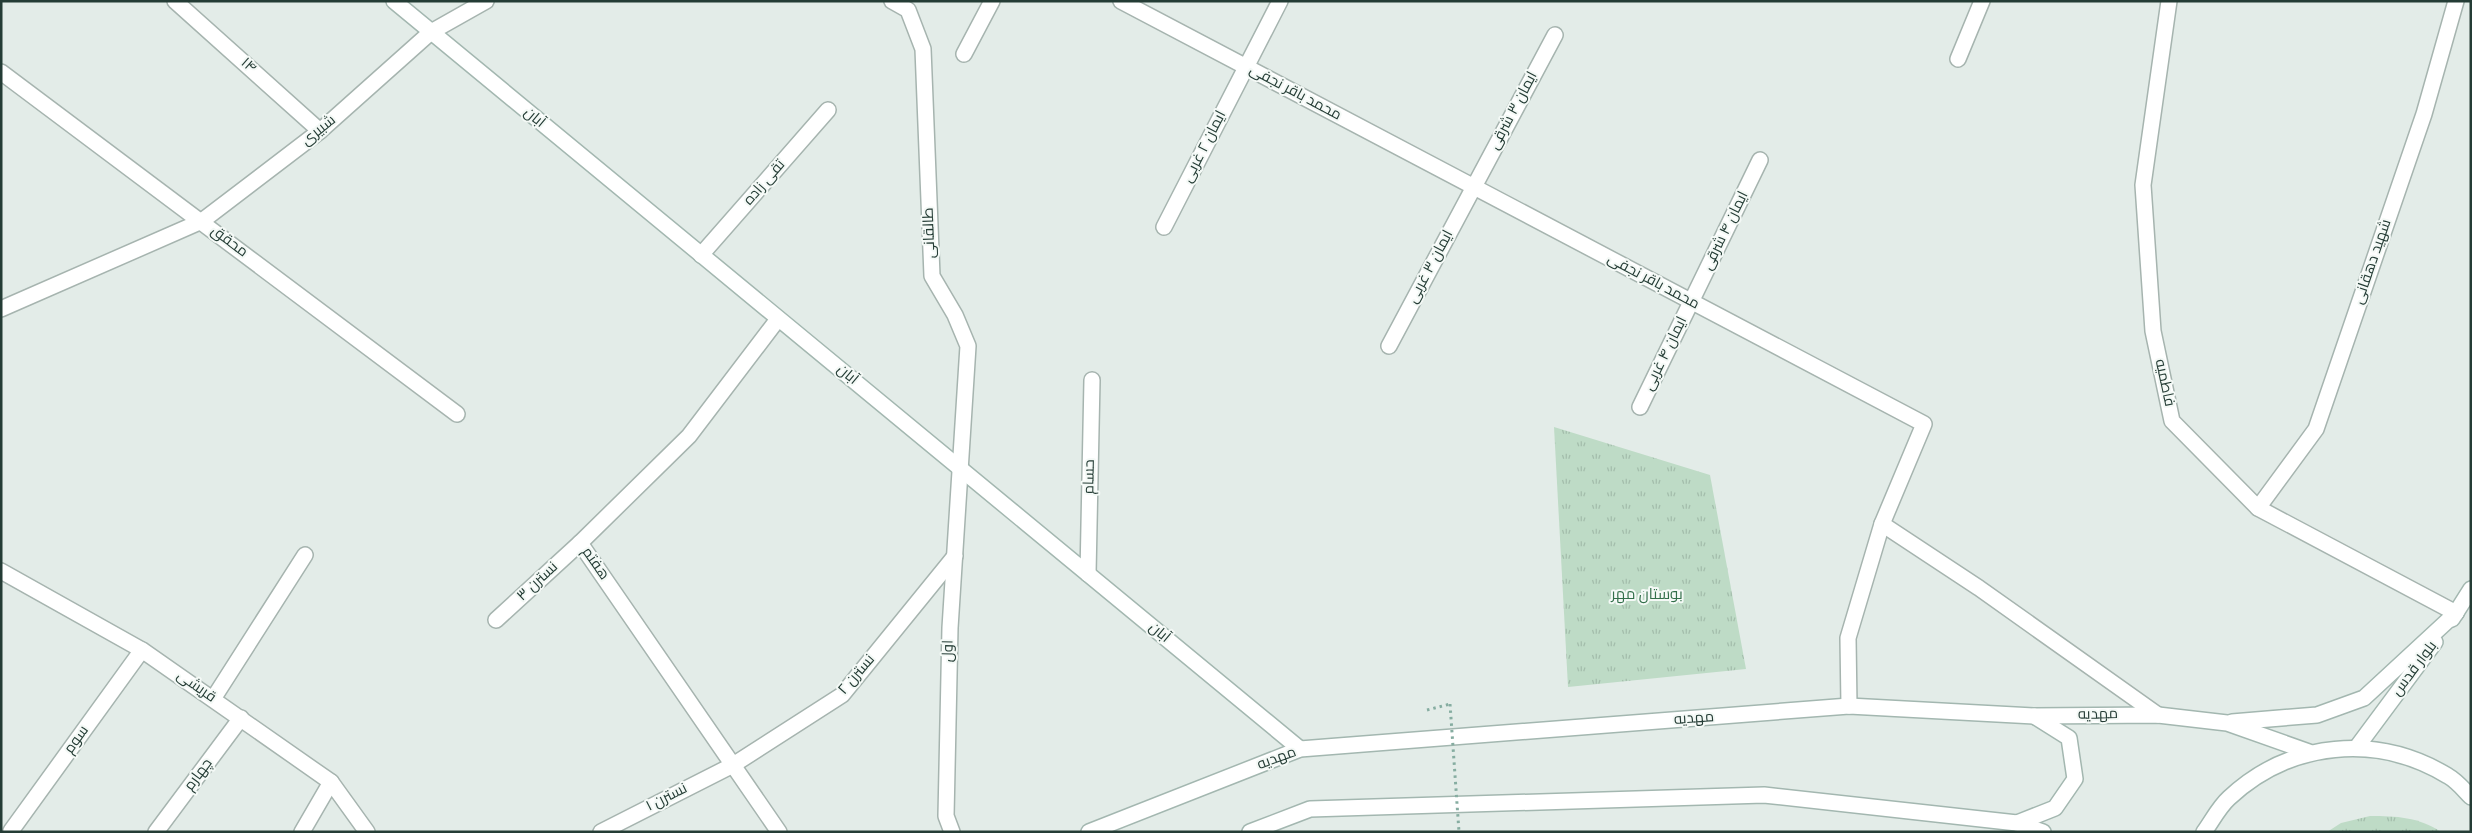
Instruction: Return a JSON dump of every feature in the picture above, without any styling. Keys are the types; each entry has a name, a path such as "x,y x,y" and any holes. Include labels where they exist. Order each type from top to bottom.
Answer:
{"street":[{"name":"۱۴","path":"175,1 320,131"},
{"name":"آبان","path":"394,1 1300,750"},
{"name":"شبیری","path":"1,309 202,221 320,131 431,32 486,1"},
{"name":"طالقانی","path":"892,1 908,10 923,49 932,276 955,315 968,346 960,469"},
{"path":"964,54 992,1"},
{"name":"محمد باقر نجفی","path":"1121,1 1924,424 1882,524 1848,638 1849,706"},
{"name":"ایمان ۲ غربی","path":"1164,227 1280,1"},
{"path":"1958,59 1982,1"},
{"name":"فاطمیه","path":"2169,1 2143,185 2153,331 2172,421 2258,508 2456,613"},
{"name":"شهید دهقانی","path":"2258,508 2316,429 2424,114 2456,1"},
{"name":"ایمان ۳ شرقی","path":"1474,188 1555,35"},
{"name":"محقق","path":"1,72 457,414"},
{"name":"تقی زاده","path":"701,256 828,110"},
{"name":"ایمان ۴ شرقی","path":"1692,302 1760,160"},
{"name":"ایمان ۳ غربی","path":"1389,346 1474,188"},
{"name":"ایمان ۴ غربی","path":"1640,406 1692,302"},
{"name":"هفتم","path":"778,318 689,436 580,543 779,832"},
{"name":"حسام","path":"1088,574 1092,380"},
{"name":"اول","path":"952,832 946,816 950,628 960,469"},
{"path":"1882,524 1979,588 2158,715"},
{"name":"نسترن ۳","path":"496,620 580,543"},
{"path":"213,699 305,555"},
{"name":"نسترن ۲","path":"733,765 842,695 955,556"},
{"name":"قریشی","path":"1,571 142,650 332,782 367,832"},
{"name":"بلوار قدس","path":"2357,747 2456,613 2471,589"},
{"path":"2227,723 2317,715 2364,698 2456,613"},
{"name":"سوم","path":"11,831 142,650"},
{"name":"مهدیه","path":"1089,832 1300,750 1849,706 2034,716 2158,715 2227,723 2309,752"},
{"path":"2016,823 2055,808 2075,780 2069,738 2034,716"},
{"name":"چهارم","path":"156,832 241,718"},
{"path":"2204,832 2228,799 2266,770 2309,752 2357,747 2404,755 2450,776 2471,796"},
{"name":"نسترن ۱","path":"601,832 733,765"},
{"path":"302,832 332,782"},
{"path":"1250,832 1310,809 1764,795 2016,823 2043,832"}],"path":[{"path":"1424,711 1450,704 1459,832"}],"green space":[{"name":"بوستان مهر","path":"1554,427 1710,475 1746,669 1568,687"},
{"path":"2370,816 2389,816 2416,820 2441,832 2327,832 2341,823"}]}
